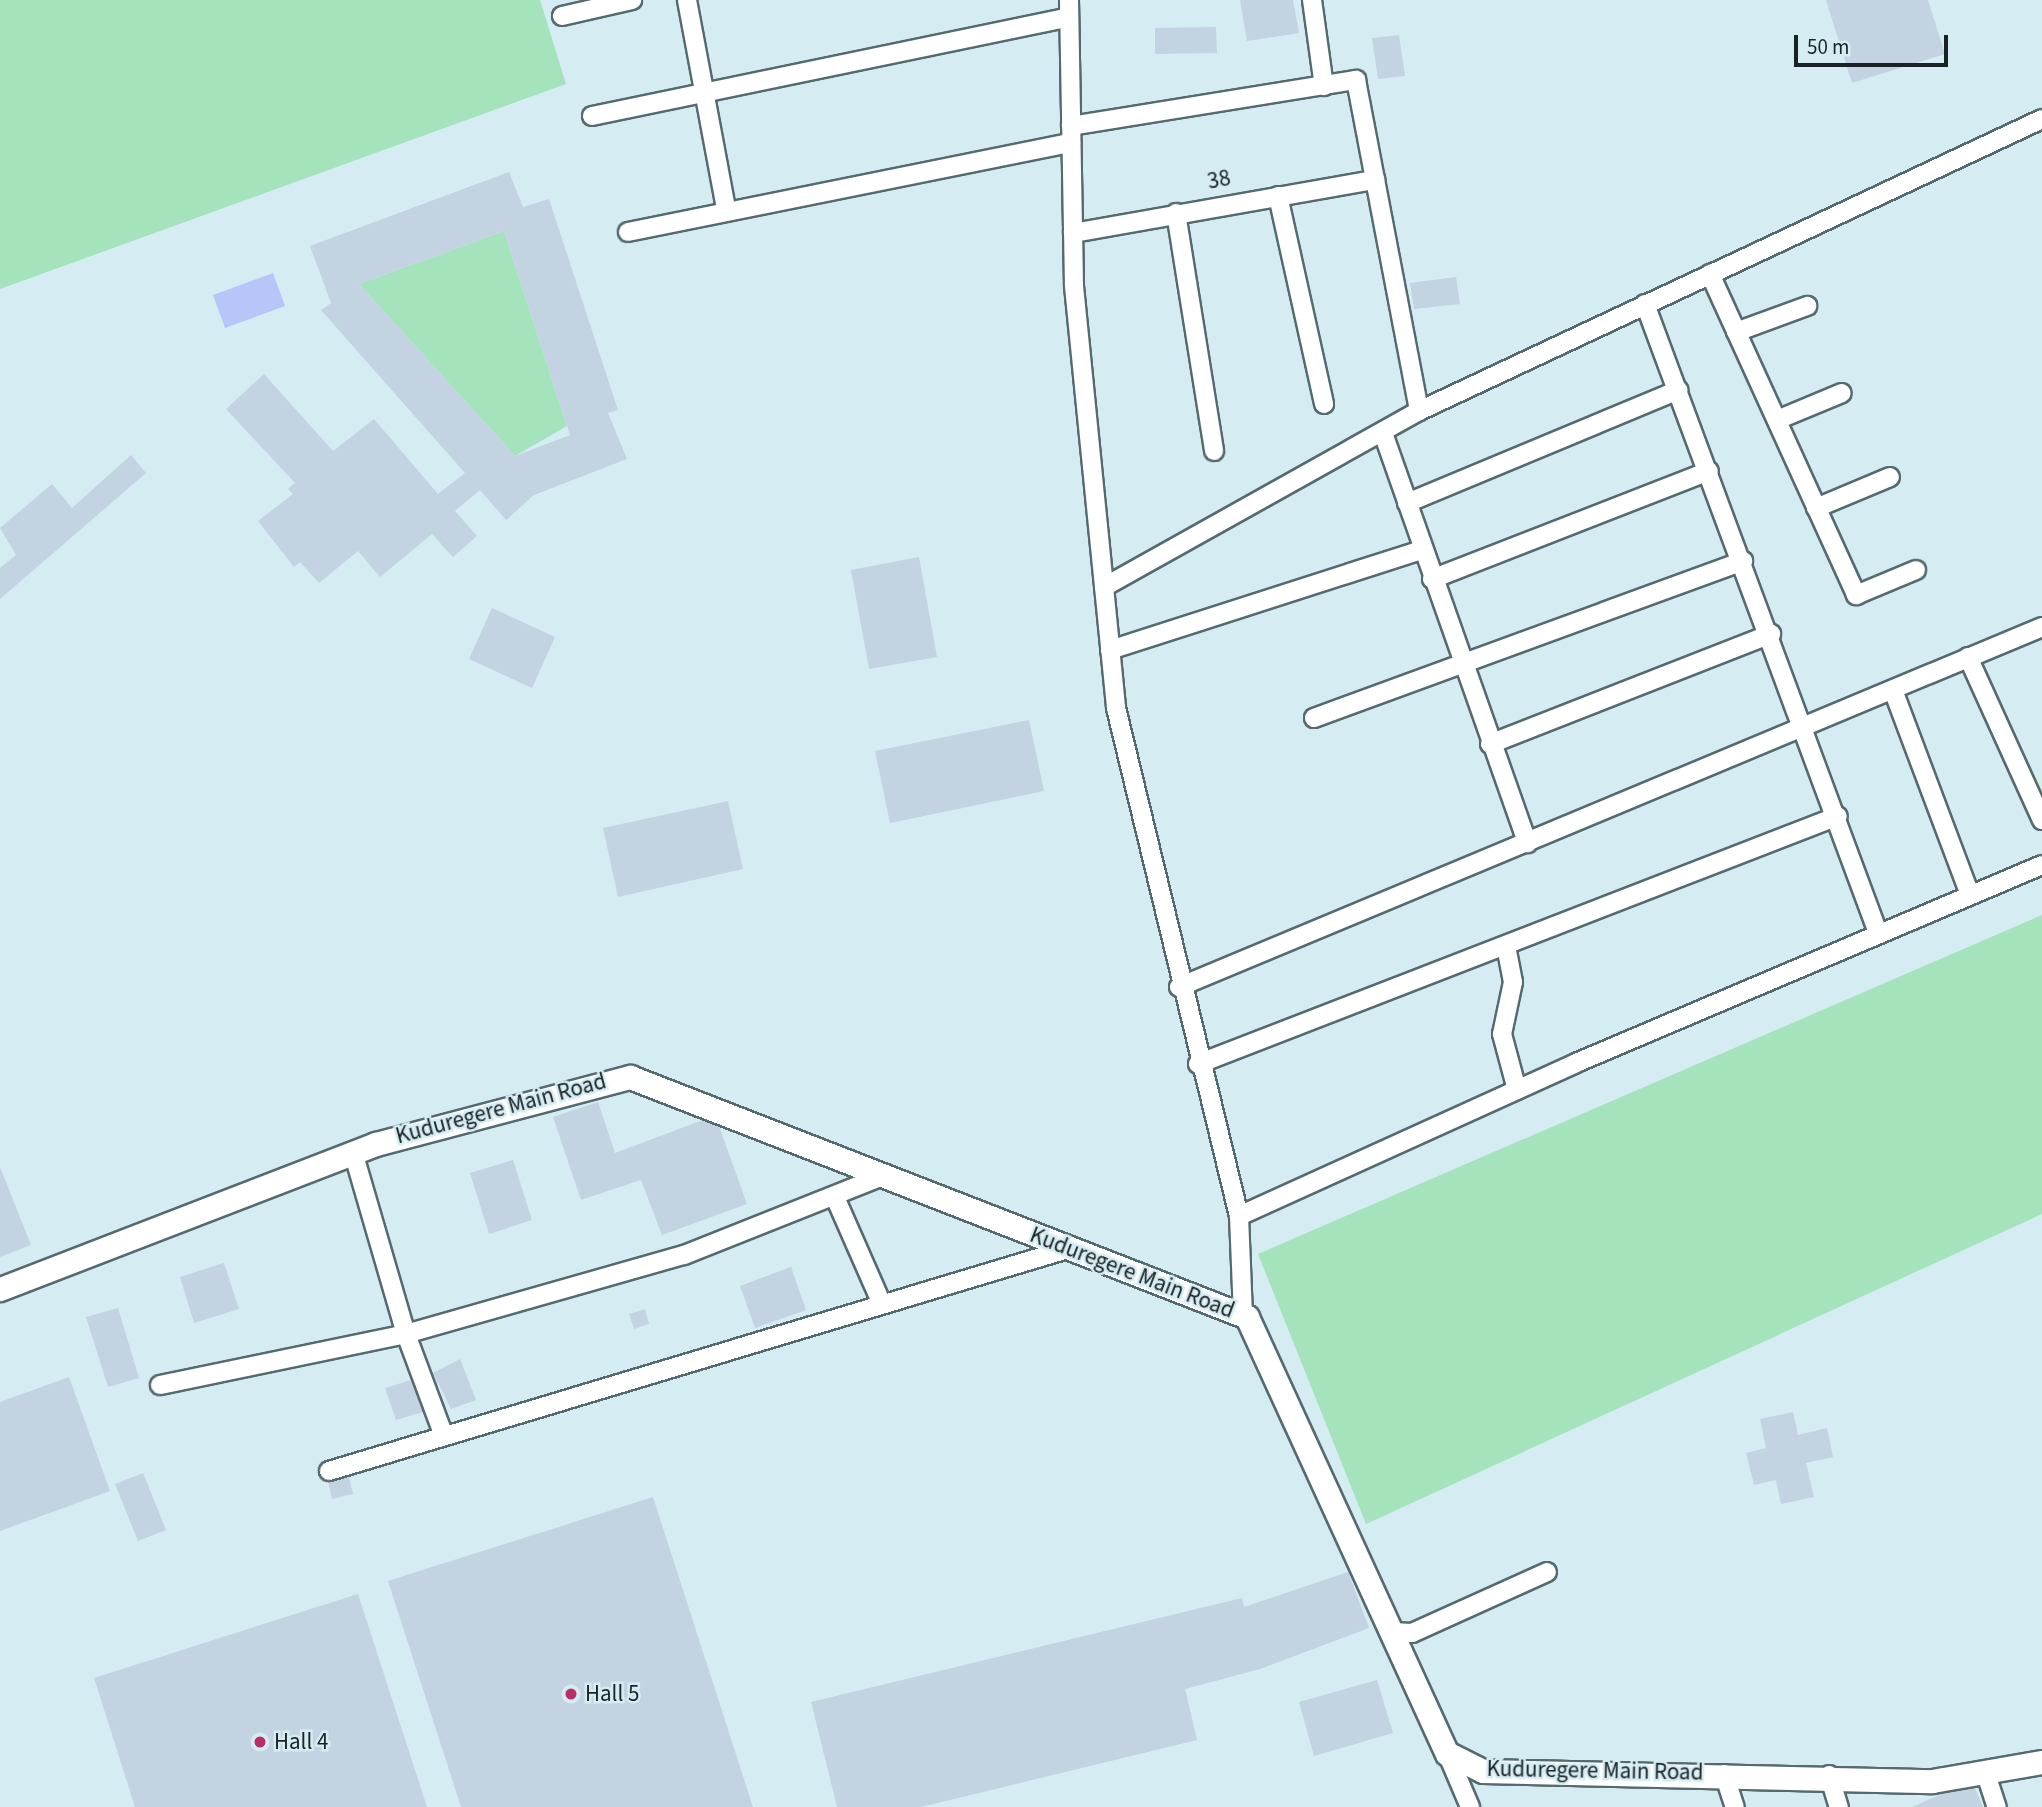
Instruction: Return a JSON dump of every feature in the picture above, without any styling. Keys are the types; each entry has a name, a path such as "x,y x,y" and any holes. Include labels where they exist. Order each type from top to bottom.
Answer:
{"street":[{"path":"562,16 632,0"},
{"path":"687,0 726,208"},
{"path":"1312,0 1324,86"},
{"path":"592,116 1069,8 1073,233 1116,708 1179,988 1239,1216 1243,1314"},
{"path":"628,232 726,208 1071,135 1356,80 1419,411"},
{"path":"1104,587 1419,411 2042,120"},
{"name":"38","path":"1073,233 1375,180"},
{"path":"1278,196 1324,404"},
{"path":"1177,213 1214,451"},
{"path":"1710,274 1856,595 1916,570"},
{"path":"1646,304 1807,728 1878,933"},
{"path":"1736,332 1807,306"},
{"path":"1407,503 1678,390"},
{"path":"1777,420 1842,393"},
{"path":"1383,433 1460,665 1527,843"},
{"path":"1432,579 1709,471"},
{"path":"1816,508 1890,477"},
{"path":"1110,650 1422,550"},
{"path":"1314,718 1743,561"},
{"path":"1179,988 1807,728 2042,627"},
{"path":"1490,744 1771,634"},
{"path":"1968,657 2042,820"},
{"path":"1893,690 1970,895"},
{"path":"1198,1065 1838,816"},
{"path":"1239,1216 1517,1090 1878,933 2042,865"},
{"path":"1506,946 1513,982 1502,1034 1517,1090"},
{"name":"Kuduregere Main Road","path":"0,1289 353,1152 630,1077 886,1174 1064,1250 1243,1314 1447,1753 1483,1772 1829,1775 1932,1781 2042,1762"},
{"path":"353,1152 406,1334 444,1436"},
{"path":"160,1385 406,1334 684,1255 835,1197 886,1174"},
{"path":"835,1197 882,1304"},
{"path":"329,1471 1064,1250"},
{"path":"1392,1632 1412,1633 1547,1572"},
{"path":"1447,1753 1470,1807"},
{"path":"1985,1771 1997,1807"},
{"path":"1724,1774 1735,1807"},
{"path":"1829,1775 1839,1807"}],"green space":[{"path":"0,0 540,0 566,84 0,289"},
{"path":"504,231 567,426 515,456 359,284"},
{"path":"2042,915 2042,1214 1366,1524 1258,1254"}],"water":[{"path":"273,273 285,306 225,328 213,295"}],"building":[{"path":"1240,0 1293,0 1299,33 1247,41"},
{"path":"1826,0 1928,0 1945,54 1852,83"},
{"path":"1216,27 1217,53 1155,54 1155,28"},
{"path":"1399,35 1405,76 1378,79 1372,38"},
{"path":"509,172 523,207 549,199 618,410 608,413 627,459 534,495 506,520 480,490 455,511 477,536 453,557 432,534 380,577 358,551 319,583 300,562 294,567 258,521 293,494 288,489 295,483 226,409 264,374 333,451 374,419 438,494 465,473 321,310 331,303 310,246","holes":["504,231 570,435 515,456 359,284"]},
{"path":"1456,277 1460,304 1414,309 1410,283"},
{"path":"131,455 146,473 0,599 0,568 16,555 0,528 52,484 72,508"},
{"path":"919,557 937,657 869,669 851,570"},
{"path":"492,608 555,637 532,688 469,659"},
{"path":"1029,720 1044,791 890,823 875,751"},
{"path":"728,801 743,869 618,897 603,828"},
{"path":"598,1102 615,1153 703,1120 719,1126 747,1204 662,1235 641,1180 581,1200 553,1117"},
{"path":"513,1160 532,1220 489,1234 470,1173"},
{"path":"0,1167 31,1245 0,1257"},
{"path":"224,1263 239,1309 194,1323 180,1277"},
{"path":"791,1267 806,1310 755,1328 740,1286"},
{"path":"118,1308 139,1378 108,1387 86,1317"},
{"path":"645,1309 649,1324 634,1329 629,1314"},
{"path":"460,1359 476,1400 451,1409 433,1373"},
{"path":"69,1377 110,1491 0,1531 0,1402"},
{"path":"411,1380 423,1412 396,1420 385,1388"},
{"path":"1793,1412 1798,1435 1827,1428 1833,1457 1806,1463 1814,1497 1781,1504 1776,1480 1754,1485 1746,1453 1766,1448 1760,1419"},
{"path":"143,1473 166,1530 138,1541 115,1484"},
{"path":"349,1477 353,1494 332,1499 328,1482"},
{"name":"Hall 5","path":"653,1497 753,1807 461,1807 388,1581"},
{"path":"1348,1572 1369,1628 1260,1669 1185,1689 1197,1740 921,1807 837,1807 811,1702 1242,1598 1244,1607"},
{"name":"Hall 4","path":"358,1594 427,1807 135,1807 94,1678"},
{"path":"1377,1680 1393,1733 1314,1756 1299,1702"},
{"path":"1975,1788 1983,1807 1912,1807 1944,1793"}],"place":[{"name":"Hall 5","path":"571,1694"},
{"name":"Hall 4","path":"260,1742"}]}
